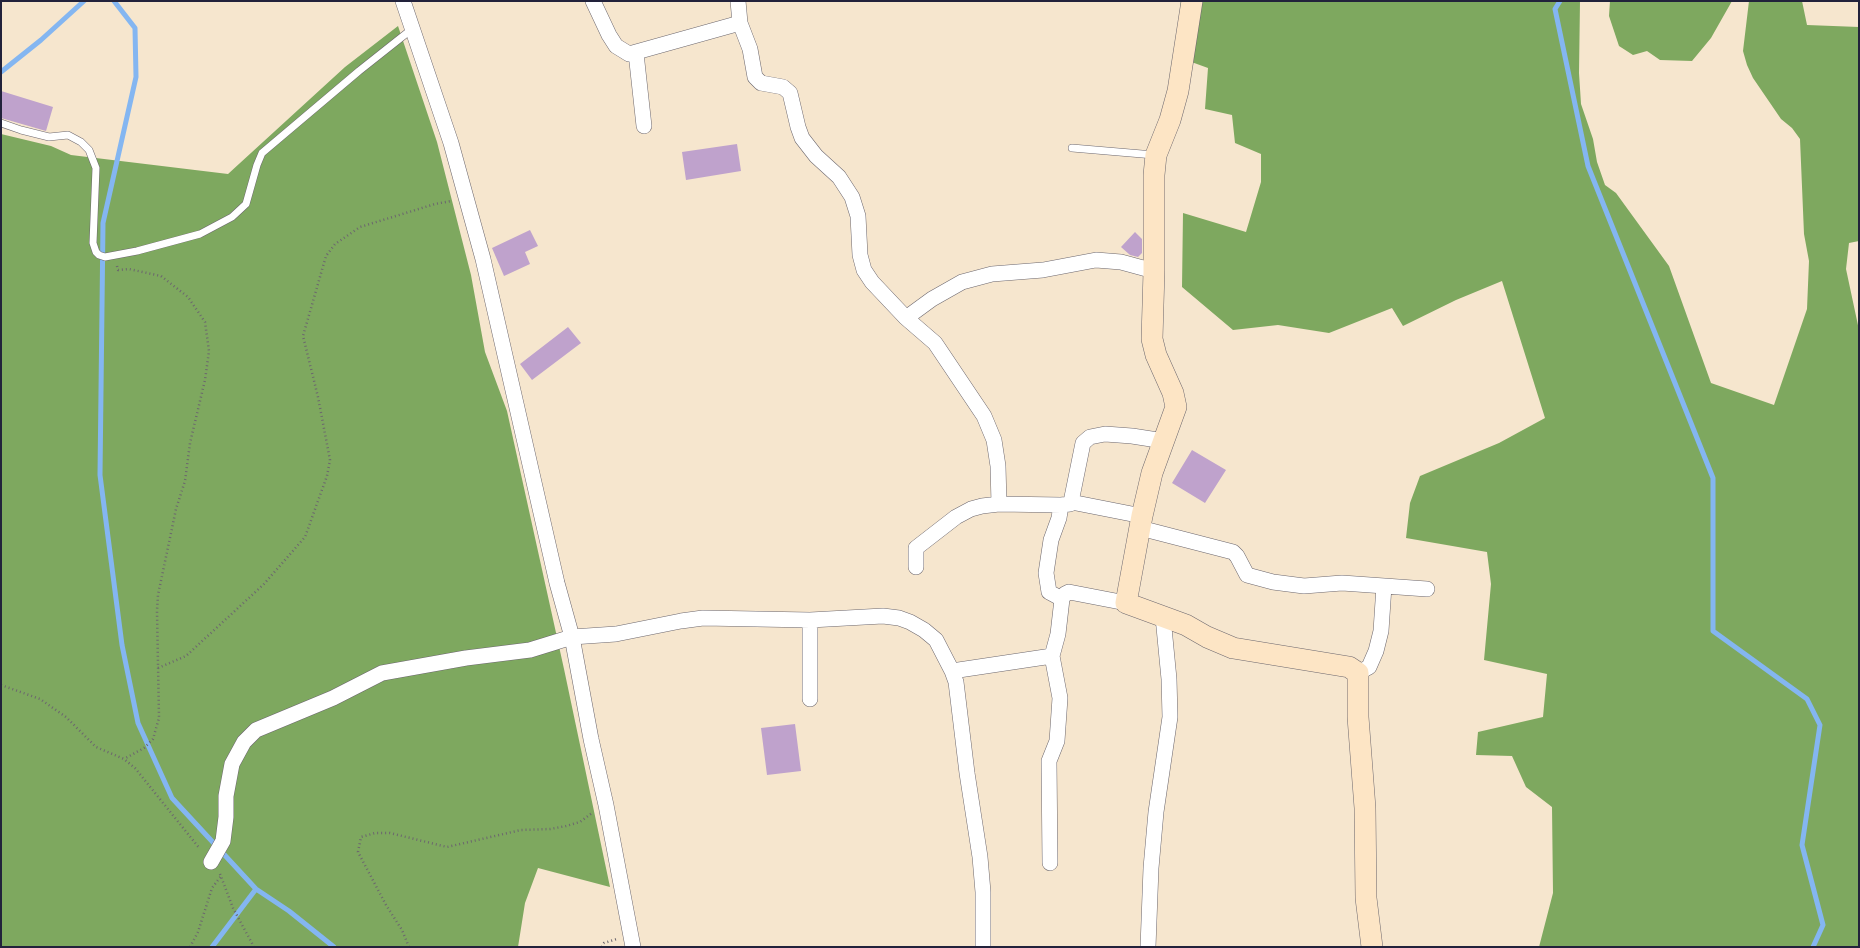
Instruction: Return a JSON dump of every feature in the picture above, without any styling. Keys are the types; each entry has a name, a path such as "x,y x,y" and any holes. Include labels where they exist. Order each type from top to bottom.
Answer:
{"street":[{"path":"403,1 451,143 496,311 557,583 572,636 591,740 606,805 633,947"},
{"path":"593,1 609,35 616,46 626,54 636,53 684,38 740,24"},
{"path":"738,1 740,24 750,49 757,81 783,87 790,93 796,122 802,138 816,156 839,177 852,197 858,216 860,255 864,270 872,282 906,318 935,343 984,416 994,440 998,466 999,504"},
{"path":"1126,604 1141,522 1152,473 1176,407 1173,393 1153,346 1154,175 1156,155 1174,107 1192,1"},
{"path":"636,53 644,126"},
{"path":"906,318 932,299 962,282 992,274 1043,270 1096,260 1121,262 1154,271"},
{"path":"1062,599 1049,592 1046,573 1051,540 1066,504 1083,443 1090,437 1105,434 1164,441"},
{"path":"916,567 915,551 920,544 956,517 971,509 999,504 1066,504 1141,522 1233,552 1237,556 1247,575 1272,582 1304,586 1342,583 1427,589"},
{"path":"1358,673 1369,667 1376,651 1381,632 1384,586"},
{"path":"1050,863 1049,760 1057,741 1060,698 1052,656 1058,634 1062,599 1065,594 1069,592 1126,604 1186,625 1206,638 1233,648 1355,669 1358,673 1358,717 1365,816 1366,898 1372,947"},
{"path":"213,858 223,841 226,817 226,796 232,764 244,742 256,730 333,698 382,673 466,658 530,650 572,636 616,634 703,618 810,620 883,616 899,618 910,622 936,640 956,682 967,773 979,845 983,892 983,947"},
{"path":"1148,947 1151,868 1156,812 1170,717 1169,672 1163,617"},
{"path":"810,620 810,699"},
{"path":"952,671 1052,656"}],"lane":[{"path":"1,123 49,137 68,135 81,142 89,150 96,168 93,243 96,252 106,256 175,242 200,234 232,217 246,204 262,153 359,71 412,29"},
{"path":"1072,148 1156,155"}],"path":[{"path":"158,668 186,656 264,584 305,537 327,476 330,460 318,396 303,336 326,256 335,244 360,227 435,204 451,201 468,202"},
{"path":"106,256 118,270 129,269 161,276 188,297 205,322 209,351 190,443 185,481 176,509 158,595 159,718 153,740 144,748 124,759"},
{"path":"1,685 47,703 66,717 96,746 124,759 135,768 213,858 233,908 254,947"},
{"path":"409,947 402,930 386,905 358,852 361,837 375,833 390,833 446,846 521,830 550,829 566,826 580,822 606,805"},
{"path":"190,947 198,932 212,888 221,875"}],"green space":[{"path":"1181,1 1580,1 1579,73 1581,104 1593,139 1597,162 1605,185 1616,193 1669,266 1711,383 1774,405 1807,309 1809,261 1804,234 1800,139 1792,128 1781,119 1753,78 1747,65 1743,51 1749,1 1802,1 1807,25 1859,27 1859,241 1849,243 1846,269 1859,330 1859,947 1539,947 1553,893 1552,807 1526,787 1512,756 1476,755 1478,732 1543,717 1547,674 1484,660 1491,584 1487,552 1406,538 1410,503 1420,476 1499,443 1545,418 1502,281 1456,300 1403,326 1392,308 1329,333 1278,325 1233,330 1182,287 1183,213 1246,232 1261,182 1261,154 1235,143 1232,115 1205,109 1208,68 1175,56"},
{"path":"1610,1 1732,1 1711,38 1692,61 1660,60 1647,51 1633,55 1619,46 1609,16"},
{"path":"398,26 437,142 471,275 485,352 507,411 610,887 538,868 525,903 518,947 1,947 1,134 51,146 71,155 228,174 345,67"}],"building":[{"path":"1,91 53,107 46,131 1,118"},
{"path":"737,144 741,171 686,180 682,152"},
{"path":"530,230 538,246 525,252 530,264 504,276 492,248"},
{"path":"1135,232 1142,239 1142,253 1138,257 1130,255 1121,247"},
{"path":"568,327 581,343 532,380 520,364"},
{"path":"1192,450 1226,470 1205,503 1172,483"},
{"path":"795,724 801,771 767,775 761,728"}],"waterway":[{"path":"1,72 41,40 84,1"},
{"path":"114,1 135,28 136,77 103,223 100,475 122,645 138,723 172,798 256,889 289,911 334,947"},
{"path":"1560,1 1555,9 1588,166 1713,478 1713,631 1807,699 1820,725 1802,845 1823,925 1813,947"},
{"path":"212,947 256,889"}]}
